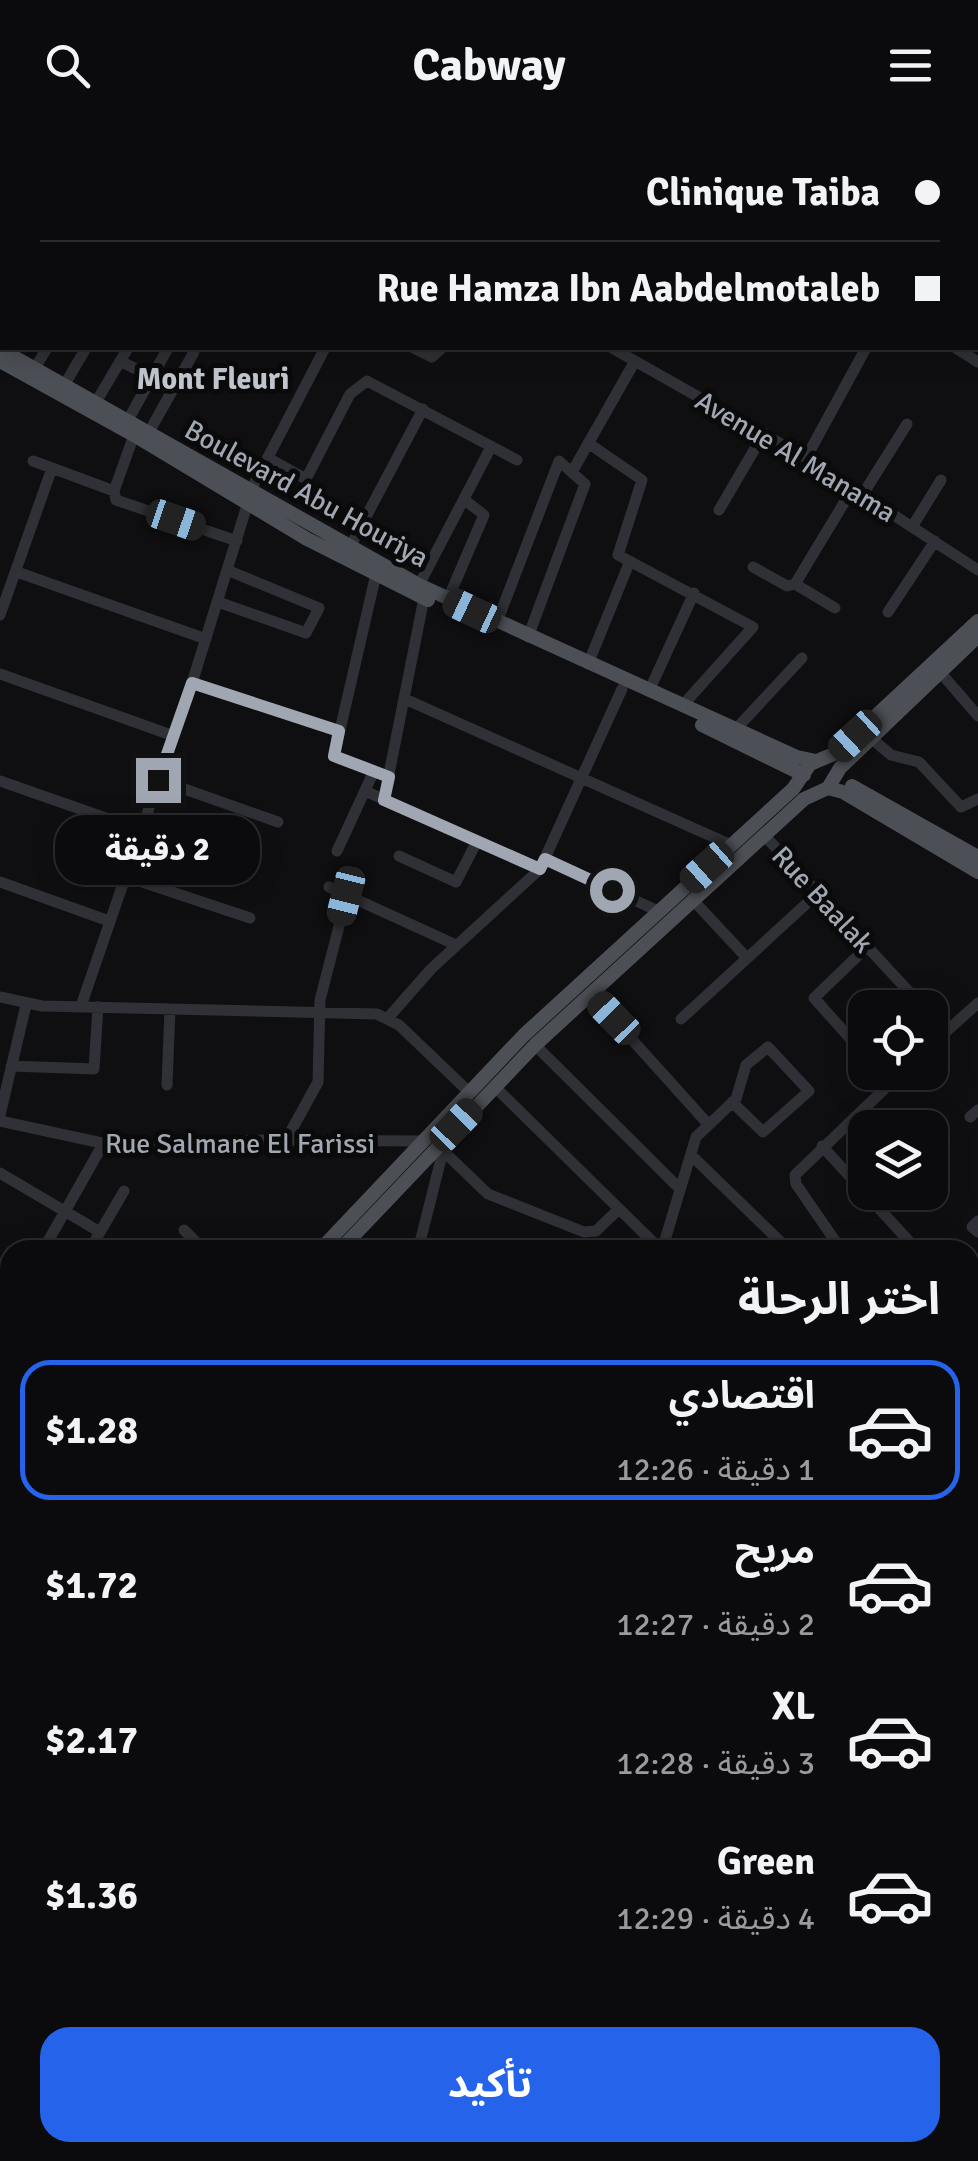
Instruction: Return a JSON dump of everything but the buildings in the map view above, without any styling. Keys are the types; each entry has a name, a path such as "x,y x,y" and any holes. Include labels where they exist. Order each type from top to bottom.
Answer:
{"main road":[{"name":"Boulevard Abu Houriya","path":"2,350 128,420 142,433"},
{"name":"Boulevard Abu Houriya","path":"0,361 142,433 376,574 422,592 804,776 807,784 828,782"},
{"name":"Boulevard Abu Houriya","path":"250,497 350,547 422,592 448,599 735,730 818,761"},
{"path":"349,1240 434,1146 469,1092 818,761 836,753 978,621"},
{"path":"331,1240 434,1146 590,992 828,782 978,636"},
{"path":"818,761 828,782 978,872"},
{"path":"828,782 978,857"}],"street":[{"path":"35,368 46,350"},
{"path":"64,384 85,350"},
{"path":"96,402 127,350"},
{"path":"128,420 167,350"},
{"path":"81,1006 192,683 250,497 324,350"},
{"path":"418,350 434,357 440,350"},
{"name":"Avenue Al Manama","path":"616,350 806,458 978,570"},
{"path":"806,458 865,350"},
{"path":"194,352 142,433 114,490 116,500 237,541"},
{"path":"120,360 152,376"},
{"path":"572,472 635,361"},
{"path":"268,458 306,479 359,383 378,384 516,460"},
{"path":"350,547 423,409"},
{"path":"752,566 788,586 795,584 907,424"},
{"path":"719,510 764,433"},
{"path":"588,443 642,480 618,552 753,627 682,706"},
{"path":"466,500 492,446"},
{"path":"497,622 558,461 585,484 528,637"},
{"path":"33,462 114,490"},
{"path":"0,615 52,468"},
{"path":"912,527 942,480"},
{"path":"384,800 422,592 461,500 466,500 483,510 483,522 448,599"},
{"path":"888,612 934,541"},
{"path":"588,664 630,560"},
{"path":"218,602 306,633 319,608 228,570"},
{"path":"17,572 206,639"},
{"path":"376,574 334,756 389,777"},
{"path":"795,584 835,608"},
{"path":"649,691 694,593"},
{"path":"735,730 802,658"},
{"path":"940,672 978,716"},
{"path":"0,674 174,736"},
{"path":"192,683 339,731"},
{"path":"388,1018 414,986 543,864 622,689"},
{"path":"405,699 731,846"},
{"path":"871,738 891,755 918,762 961,807 978,800"},
{"path":"337,851 374,771"},
{"path":"158,780 278,822"},
{"path":"0,781 140,830"},
{"path":"366,791 476,841 658,911"},
{"name":"Rue Baalak","path":"764,835 907,990"},
{"path":"399,856 456,882 476,841"},
{"path":"124,876 250,918"},
{"path":"0,882 109,920"},
{"path":"329,888 456,945"},
{"path":"680,1018 818,893"},
{"path":"286,1140 318,1082 320,1000 346,896"},
{"path":"692,899 746,958"},
{"path":"848,1036 814,998 868,948"},
{"path":"590,992 708,1124"},
{"path":"0,997 26,1005 363,1012 388,1018 469,1092"},
{"path":"948,1030 978,1003"},
{"path":"0,1118 3,1088 26,1005"},
{"path":"12,1066 95,1068 98,1007"},
{"path":"167,1085 170,1009"},
{"path":"535,1044 679,1188"},
{"path":"664,1240 696,1136 732,1102 746,1065 767,1046 809,1091 763,1132 732,1102"},
{"path":"494,1086 651,1240"},
{"path":"835,1240 794,1180 875,1090"},
{"name":"Rue Salmane El Farissi","path":"0,1118 102,1146 286,1140 434,1146"},
{"path":"49,1240 102,1146"},
{"path":"434,1146 488,1194 584,1232 596,1232 619,1209"},
{"path":"420,1240 434,1146"},
{"path":"822,1146 908,1240"},
{"path":"691,1154 779,1240"},
{"path":"0,1173 66,1211 98,1235 124,1192"},
{"path":"978,1220 972,1227 978,1232"},
{"path":"184,1230 194,1240"}],"district":[{"name":"Mont Fleuri","path":"213,379"}],"route":[{"path":"158,780 192,683 339,731 334,756 389,777 384,800 540,869 545,859 612,890"}]}
